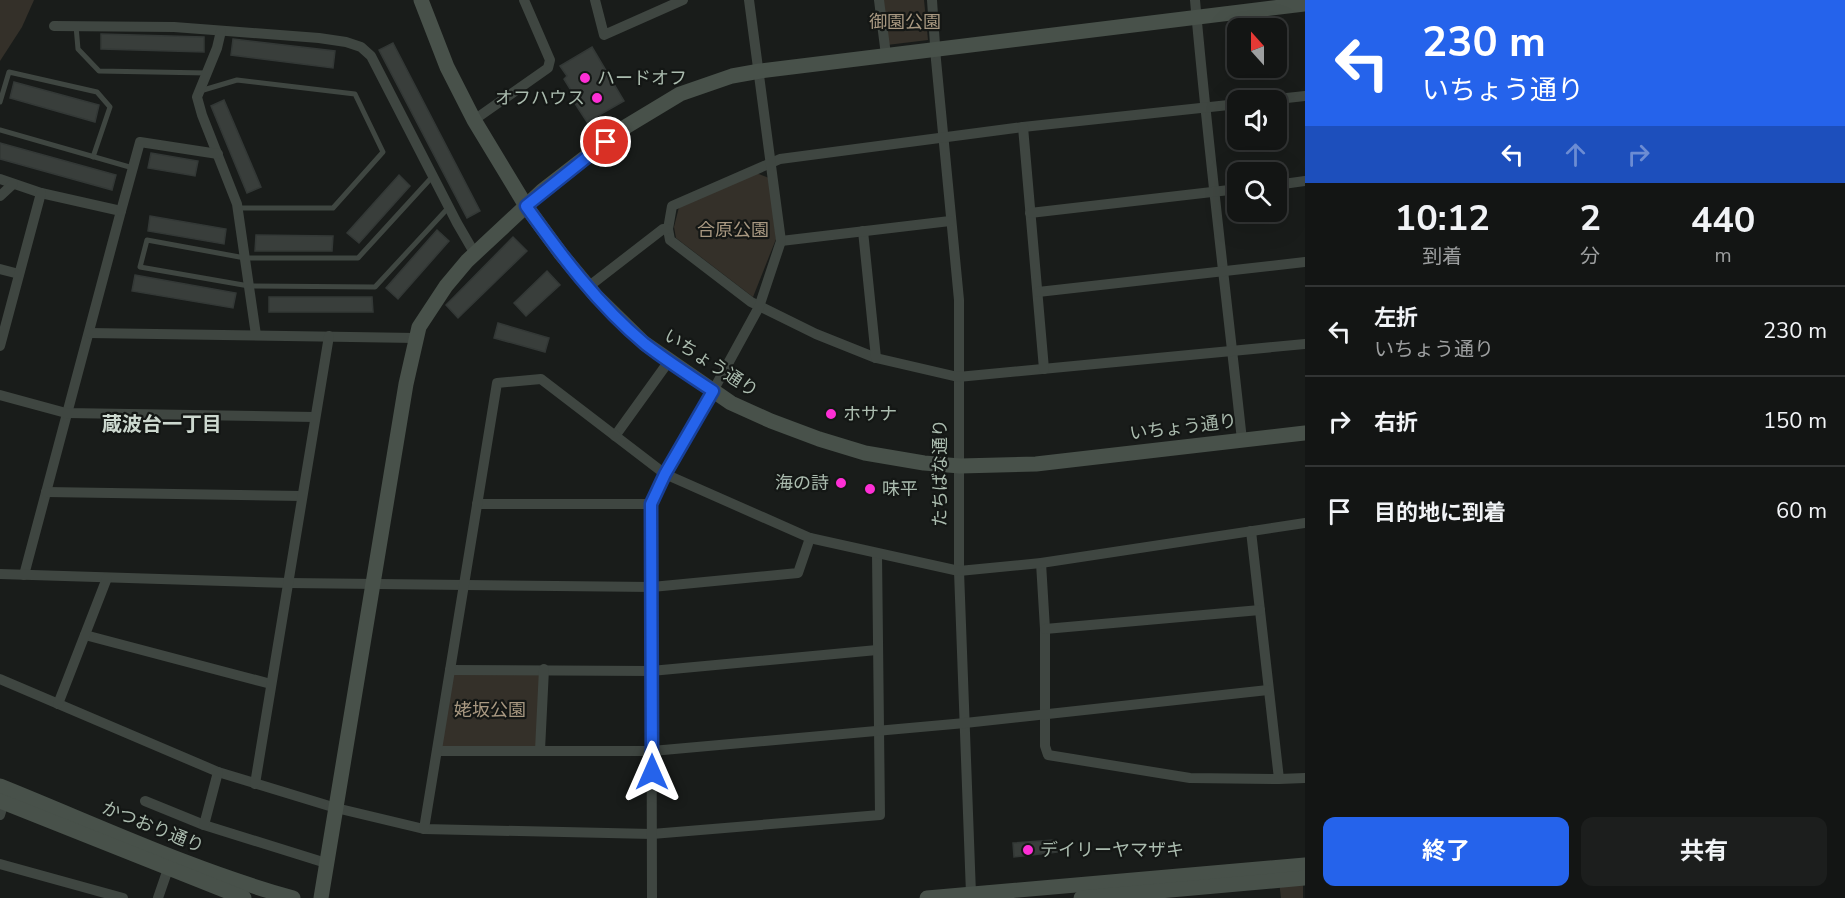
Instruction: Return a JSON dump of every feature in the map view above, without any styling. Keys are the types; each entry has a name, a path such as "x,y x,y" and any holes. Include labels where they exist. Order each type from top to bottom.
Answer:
{"street":[{"name":"いちょう通り","path":"422,0 447,67 474,120 526,206 561,254 588,287 644,343 731,403 819,440 865,453 924,463 960,466 1036,464 1305,433"},
{"path":"474,120 548,68 550,60 524,0"},
{"path":"595,0 604,34 678,1"},
{"path":"652,898 651,504 665,474 759,307 781,241 749,0"},
{"path":"879,0 886,55"},
{"name":"たちばな通り","path":"932,0 950,221 959,300 959,572 971,896"},
{"path":"1195,0 1242,440"},
{"path":"321,898 406,384 419,327 446,286 475,254 542,191 622,129 652,109 680,94 706,84 760,71 1305,4"},
{"path":"54,26 174,27 319,38 361,47 371,57 475,254"},
{"path":"221,31 218,48 197,97 238,207 256,335"},
{"path":"1287,98 1305,96"},
{"path":"1227,105 1023,127 771,162 672,206 668,229 670,240 759,307 816,334 876,358 958,378 1305,344"},
{"path":"1023,127 1044,369"},
{"path":"24,575 140,142 218,154"},
{"path":"0,179 41,193 121,211"},
{"path":"1287,183 1305,181"},
{"path":"0,196 13,184"},
{"path":"1030,213 1227,190"},
{"path":"0,346 41,193"},
{"path":"781,241 950,221"},
{"path":"588,287 663,229 668,229"},
{"path":"862,231 876,358"},
{"path":"1038,292 1305,262"},
{"path":"0,269 19,274"},
{"path":"88,333 416,338"},
{"path":"255,784 329,336"},
{"path":"615,436 669,361"},
{"path":"424,829 497,383 541,379 665,474 810,538 959,572 1041,563 1305,523"},
{"path":"0,394 66,413 315,417"},
{"path":"46,492 302,496"},
{"path":"477,504 651,504"},
{"path":"1251,531 1279,780"},
{"path":"0,574 289,582 652,587 798,573 810,538"},
{"path":"0,679 218,772 336,808 424,829 652,834 880,815 877,554"},
{"path":"1041,563 1045,629 1044,746 1048,755 1190,778 1279,780 1305,778"},
{"path":"58,704 107,578"},
{"path":"1045,629 1260,610"},
{"path":"85,635 271,684"},
{"path":"450,670 651,670 877,650"},
{"path":"540,750 544,669"},
{"path":"437,751 652,752 965,723 1268,690"},
{"path":"204,825 218,772"},
{"name":"かつおり通り","path":"2,799 168,869 244,898"},
{"name":"かつおり通り","path":"2,799 256,888 293,898"},
{"path":"145,801 204,825 327,863"},
{"path":"0,864 123,898"},
{"path":"927,898 971,896 1305,865"},
{"path":"158,898 168,869"},
{"path":"1081,898 1305,878"}],"lane":[{"path":"76,26 78,49 99,70 207,73"},
{"path":"0,102 9,72 97,92 110,106 93,157"},
{"path":"199,92 237,80 355,94 383,152 333,207 238,207"},
{"path":"0,130 133,168"},
{"path":"433,176 358,258 245,258 147,240 140,267 249,286 375,287 449,207"}],"green space":[{"path":"0,0 34,0 22,27 0,61"},
{"name":"御園公園","path":"882,0 924,0 928,40 887,45"},
{"name":"合原公園","path":"756,173 769,178 776,239 753,297 676,238 674,227 679,207"},
{"name":"姥坂公園","path":"544,669 540,750 437,751 450,670"},
{"path":"1303,878 1303,898 1281,898 1279,881"}],"building":[{"path":"101,34 204,37 204,52 101,49"},
{"path":"233,39 335,51 333,68 231,55"},
{"path":"393,43 480,211 467,218 379,50"},
{"path":"592,47 624,101 587,122 574,102 577,100 564,79 567,76 560,66"},
{"path":"14,82 99,105 95,122 10,98"},
{"path":"224,100 261,187 247,193 211,106"},
{"path":"0,143 116,175 112,190 0,159"},
{"path":"151,153 198,161 195,176 148,168"},
{"path":"399,175 410,186 359,243 347,233"},
{"path":"150,216 226,229 224,244 148,231"},
{"path":"437,230 449,241 398,299 386,288"},
{"path":"256,235 333,236 332,251 255,251"},
{"path":"513,237 527,251 458,318 446,305"},
{"path":"547,271 560,285 526,316 514,303"},
{"path":"135,275 236,293 233,308 132,291"},
{"path":"269,297 372,297 373,312 269,312"},
{"path":"498,323 549,338 545,352 494,338"},
{"path":"1054,840 1057,852 1014,857 1013,843"}],"place":[{"name":"ハードオフ","path":"585,78"},
{"name":"オフハウス","path":"597,98"},
{"name":"ホサナ","path":"831,414"},
{"name":"海の詩","path":"841,483"},
{"name":"味平","path":"870,489"},
{"name":"デイリーヤマザキ","path":"1028,850"}],"district":[{"name":"蔵波台一丁目","path":"162,424"}],"route":[{"path":"606,142 526,206 561,254 596,296 644,343 713,391 665,474 651,504 652,772"}]}
